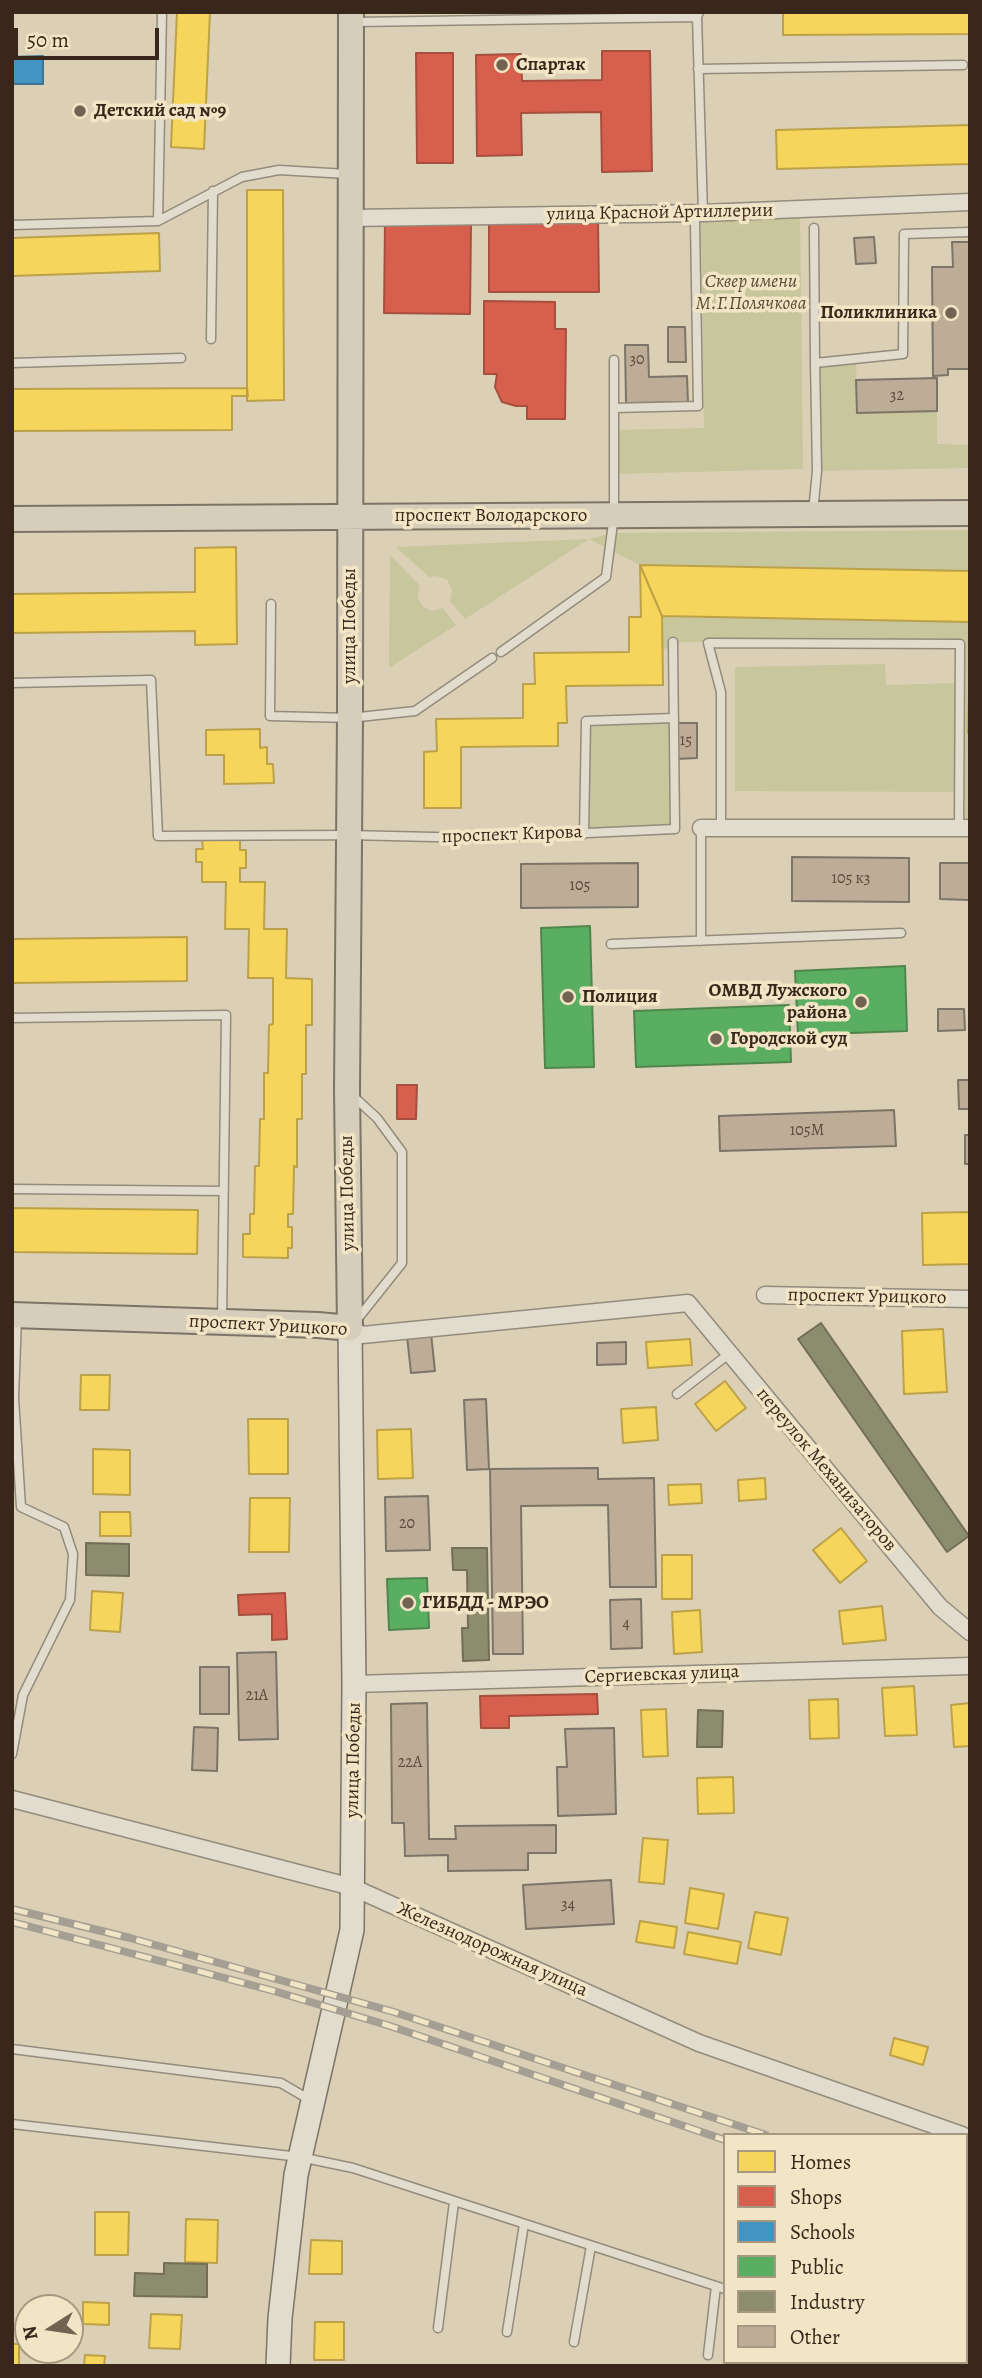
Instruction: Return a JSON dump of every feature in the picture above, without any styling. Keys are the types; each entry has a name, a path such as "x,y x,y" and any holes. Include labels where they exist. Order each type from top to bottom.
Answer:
{"main road":[{"name":"улица Победы","path":"350,1328 347,1090 351,17"},
{"name":"проспект Володарского","path":"12,519 970,513"},
{"name":"проспект Урицкого","path":"15,1315 350,1328"}],"street":[{"name":"улица Красной Артиллерии","path":"351,218 699,218 970,202"},
{"path":"701,828 964,828"},
{"name":"проспект Урицкого","path":"765,1295 970,1298"},
{"name":"проспект Урицкого","path":"350,1328 362,1335 688,1303"},
{"name":"переулок Механизаторов","path":"688,1303 940,1607 970,1632"},
{"name":"улица Победы","path":"278,2366 280,2318 296,2175 352,1930 354,1684 350,1328"},
{"name":"Сергиевская улица","path":"354,1684 970,1666"},
{"name":"Железнодорожная улица","path":"12,1798 352,1887 699,2043 957,2133"}],"lane":[{"path":"158,221 162,12"},
{"path":"351,17 698,15 698,406 614,408"},
{"path":"698,69 963,65"},
{"path":"12,225 158,221 242,177 279,170 351,174"},
{"path":"211,339 213,191"},
{"path":"813,514 817,471 814,228"},
{"path":"815,363 903,354 904,234 970,232"},
{"path":"12,363 181,358"},
{"path":"501,652 606,577 614,515 614,360"},
{"path":"271,604 270,716 350,718 415,712 492,658"},
{"path":"584,834 586,721 674,718 673,642"},
{"path":"721,828 721,692 708,643 960,644 964,828"},
{"name":"проспект Кирова","path":"12,683 151,680 158,836 348,835 477,838 675,829 674,718"},
{"path":"701,828 701,941"},
{"path":"611,944 901,933"},
{"path":"12,1018 226,1015 222,1322"},
{"path":"347,1090 377,1118 402,1152 402,1263 350,1328"},
{"path":"12,1189 224,1191"},
{"path":"12,1754 23,1695 70,1600 73,1554 64,1527 21,1507 14,1398 15,1315"},
{"path":"677,1394 730,1353"},
{"path":"12,2049 281,2082 312,2101"},
{"path":"12,2124 300,2157 353,2168 720,2288 708,2356"},
{"path":"438,2328 454,2202"},
{"path":"507,2332 524,2224"},
{"path":"574,2342 591,2246"}],"green space":[{"name":"Сквер имени М.Г.Полячкова","path":"800,217 803,469 615,474 614,430 704,428 701,220"},
{"path":"856,359 857,413 937,411 937,444 970,445 970,468 817,471 815,363"},
{"path":"970,530 970,571 640,565 589,539 612,533"},
{"path":"589,539 465,619 450,601 452,590 447,579 429,577 396,547"},
{"path":"390,555 420,586 418,598 422,604 432,611 443,608 456,625 389,668"},
{"path":"662,616 970,622 970,828 959,828 959,792 735,791 735,667 885,664 886,685 959,683 960,644 673,642 663,651"},
{"path":"674,718 675,829 584,834 586,721"}],"building: Homes":[{"path":"177,12 210,12 204,149 171,147"},
{"path":"783,12 970,12 970,34 783,35"},
{"path":"970,125 970,164 777,169 776,130"},
{"path":"247,190 283,190 284,400 247,401"},
{"path":"159,233 160,271 12,276 12,238"},
{"path":"247,388 248,396 232,396 232,430 12,431 12,389"},
{"path":"236,547 237,644 195,645 195,631 12,633 12,594 195,592 195,548"},
{"path":"640,565 662,616 663,685 566,686 567,723 558,723 558,746 461,747 461,808 424,808 424,752 437,751 436,719 523,718 523,684 535,684 534,653 629,652 629,617 641,617"},
{"path":"640,565 970,571 970,622 662,616"},
{"path":"970,657 970,733 968,733"},
{"path":"260,729 260,748 267,747 267,764 273,764 274,783 224,784 224,755 206,755 206,730"},
{"path":"202,840 240,840 240,850 246,850 246,868 240,868 240,882 265,882 264,929 287,929 286,978 312,979 312,1025 306,1025 306,1074 302,1074 302,1119 297,1119 293,1214 288,1214 288,1227 292,1227 292,1248 288,1248 288,1258 243,1257 243,1234 250,1234 250,1214 254,1214 255,1166 259,1166 260,1119 264,1119 264,1073 268,1073 269,1025 273,1024 273,978 248,978 249,929 225,929 226,882 202,882 202,862 196,862 196,849 203,849"},
{"path":"187,937 187,981 12,983 12,939"},
{"path":"12,1208 198,1210 197,1254 12,1252"},
{"path":"970,1212 970,1264 923,1265 922,1213"},
{"path":"943,1329 947,1392 904,1394 902,1331"},
{"path":"690,1339 692,1365 648,1368 646,1342"},
{"path":"81,1375 110,1375 109,1410 80,1410"},
{"path":"725,1381 746,1408 716,1431 695,1404"},
{"path":"656,1407 658,1440 623,1443 621,1409"},
{"path":"248,1419 288,1419 288,1474 249,1474"},
{"path":"411,1429 413,1478 378,1479 377,1430"},
{"path":"93,1449 130,1450 130,1495 93,1494"},
{"path":"765,1478 766,1499 739,1501 738,1480"},
{"path":"701,1484 702,1503 669,1505 668,1485"},
{"path":"250,1498 290,1498 289,1552 249,1552"},
{"path":"100,1512 130,1512 131,1536 100,1536"},
{"path":"841,1528 867,1561 840,1583 813,1550"},
{"path":"662,1555 692,1555 692,1599 662,1599"},
{"path":"92,1591 123,1593 120,1632 90,1630"},
{"path":"882,1606 886,1640 843,1644 839,1611"},
{"path":"700,1610 702,1652 674,1654 672,1612"},
{"path":"914,1686 917,1735 885,1736 882,1688"},
{"path":"838,1699 839,1738 810,1739 809,1700"},
{"path":"970,1703 970,1746 954,1747 951,1705"},
{"path":"666,1709 668,1756 643,1757 641,1710"},
{"path":"733,1777 734,1813 698,1814 697,1778"},
{"path":"643,1838 668,1840 664,1884 639,1882"},
{"path":"690,1888 724,1894 718,1929 685,1923"},
{"path":"755,1912 788,1918 781,1955 748,1948"},
{"path":"640,1921 677,1927 674,1948 636,1942"},
{"path":"688,1932 741,1942 737,1964 684,1954"},
{"path":"894,2038 928,2047 923,2065 890,2055"},
{"path":"95,2212 129,2212 128,2255 95,2255"},
{"path":"186,2219 218,2220 217,2263 185,2262"},
{"path":"311,2240 342,2241 342,2274 309,2274"},
{"path":"84,2302 109,2303 109,2325 84,2324"},
{"path":"151,2314 182,2315 180,2349 149,2348"},
{"path":"315,2322 344,2322 344,2360 314,2360"},
{"path":"14,2344 14,2364 19,2366 12,2366"},
{"path":"85,2355 105,2356 104,2366 84,2366"}],"building: Shops":[{"path":"602,51 650,51 652,171 602,172 601,112 521,113 522,155 477,156 476,55 521,54 522,81 602,80"},
{"path":"416,53 453,53 453,163 417,163"},
{"path":"489,219 598,219 599,292 489,292"},
{"path":"385,222 471,223 470,314 384,313"},
{"path":"484,301 555,302 555,329 566,329 565,419 527,419 527,406 502,402 495,387 497,374 484,374"},
{"path":"397,1085 417,1085 416,1119 397,1119"},
{"path":"285,1593 287,1639 272,1640 272,1614 239,1615 238,1595"},
{"path":"597,1694 598,1714 509,1716 509,1728 481,1728 480,1696"}],"building: Schools":[{"path":"43,56 43,84 12,84 12,57"}],"building: Public":[{"path":"590,926 594,1067 545,1068 541,928"},
{"path":"905,966 907,1031 798,1035 795,971"},
{"path":"789,1005 791,1062 636,1067 634,1011"},
{"path":"427,1578 429,1628 389,1630 387,1579"}],"building: Industry":[{"path":"821,1323 969,1536 947,1552 798,1339"},
{"path":"86,1543 129,1544 129,1576 86,1575"},
{"path":"452,1548 487,1548 489,1660 463,1661 462,1628 468,1628 467,1570 453,1570"},
{"path":"698,1710 723,1711 722,1747 697,1747"},
{"path":"164,2263 207,2264 207,2297 134,2296 135,2273 164,2274"}],"building: Other":[{"path":"874,237 876,263 856,264 854,238"},
{"name":"Поликлиника","path":"952,242 970,242 970,369 948,369 948,375 933,376 932,267 953,267"},
{"path":"668,327 685,327 686,362 668,362"},
{"path":"625,345 648,345 649,377 687,376 688,402 626,403"},
{"path":"937,378 937,411 857,413 856,380"},
{"path":"676,723 697,723 697,758 676,759"},
{"path":"792,857 909,858 909,902 792,901"},
{"path":"638,863 638,907 521,908 521,864"},
{"path":"940,863 970,863 970,900 940,899"},
{"path":"938,1009 964,1009 965,1030 938,1031"},
{"path":"958,1080 970,1080 970,1109 959,1109"},
{"path":"894,1110 896,1146 720,1151 719,1116"},
{"path":"965,1135 970,1135 970,1164 965,1164"},
{"path":"431,1333 435,1371 411,1373 407,1336"},
{"path":"626,1342 626,1364 597,1365 597,1343"},
{"path":"486,1399 489,1469 467,1470 464,1400"},
{"path":"598,1468 598,1479 654,1478 656,1587 610,1587 608,1505 521,1506 523,1654 493,1654 490,1469"},
{"path":"428,1496 430,1550 386,1551 385,1497"},
{"path":"641,1599 642,1648 611,1649 610,1600"},
{"path":"276,1652 278,1739 239,1740 237,1653"},
{"path":"200,1667 229,1667 229,1714 200,1714"},
{"path":"427,1703 429,1839 456,1839 455,1826 556,1825 556,1853 528,1853 528,1870 448,1871 448,1855 405,1856 404,1823 392,1823 391,1704"},
{"path":"194,1727 218,1728 217,1771 192,1770"},
{"path":"614,1728 616,1814 558,1816 557,1767 567,1767 565,1729"},
{"path":"611,1880 614,1924 526,1929 523,1885"}],"railway":[{"path":"12,1909 130,1938 394,2012 760,2133"},
{"path":"12,1922 274,1991 390,2026 723,2139"}],"place":[{"name":"Спартак","path":"502,65"},
{"name":"Детский сад №9","path":"80,111"},
{"name":"Поликлиника","path":"951,313"},
{"name":"Полиция","path":"568,997"},
{"name":"ОМВД Лужского района","path":"861,1002"},
{"name":"Городской суд","path":"716,1039"},
{"name":"ГИБДД - МРЭО","path":"408,1603"}]}
